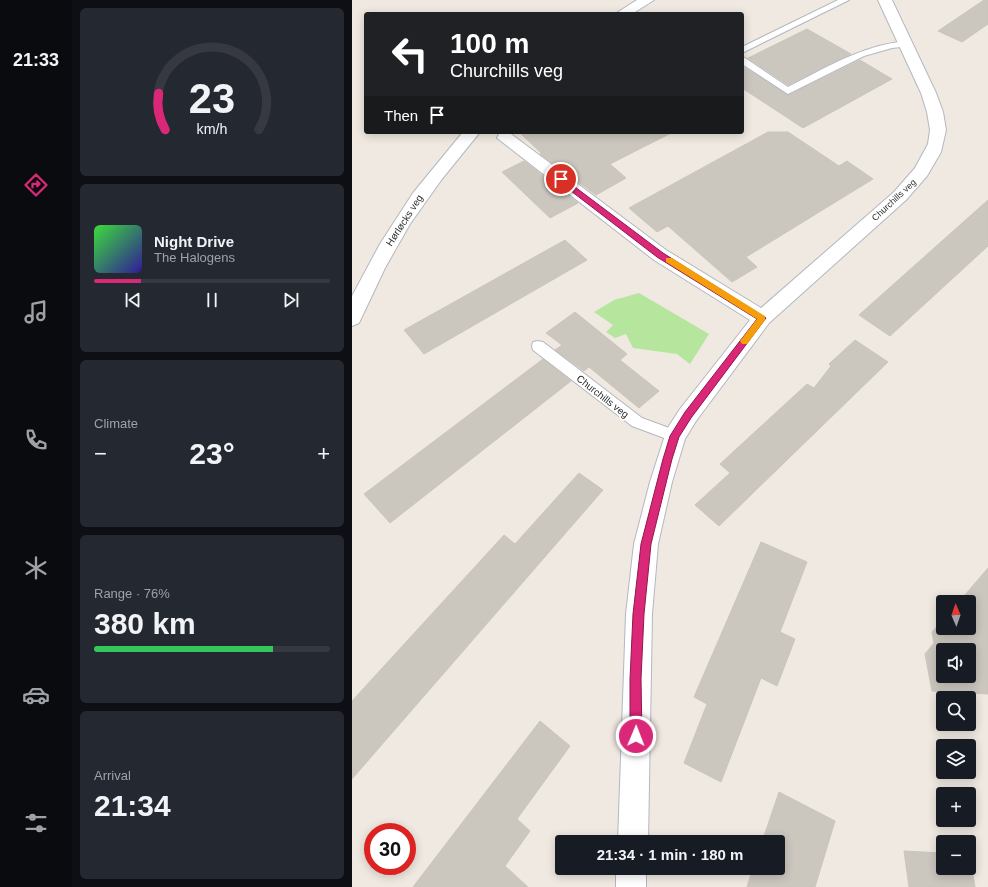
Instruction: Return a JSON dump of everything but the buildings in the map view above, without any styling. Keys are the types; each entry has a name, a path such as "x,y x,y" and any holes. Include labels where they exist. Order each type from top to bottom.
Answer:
{"street":[{"path":"626,12 647,0"},
{"name":"Churchills veg","path":"633,835 637,720 635,679 638,614 646,544 661,482 675,436 688,415 762,318 900,196 919,177 937,143 936,122 930,97 907,44 885,0"},
{"name":"Hørløcks veg","path":"352,318 373,272 409,211 427,186 470,134"},
{"path":"505,138 660,255 762,318"},
{"path":"631,875 631,887"}],"lane":[{"path":"744,49 845,0"},
{"path":"744,61 788,91 867,52 890,44 907,44"},
{"name":"Churchills veg","path":"538,346 637,422 675,436"}],"green space":[{"path":"639,293 709,334 690,364 677,354 633,348 626,334 615,338 606,332 613,325 594,312 614,300"}],"slow traffic":[{"path":"669,260 762,318 744,341"}],"route":[{"path":"561,179 660,255 762,318 688,415 675,436 661,482 646,544 638,614 635,679 637,720 636,736"}]}
